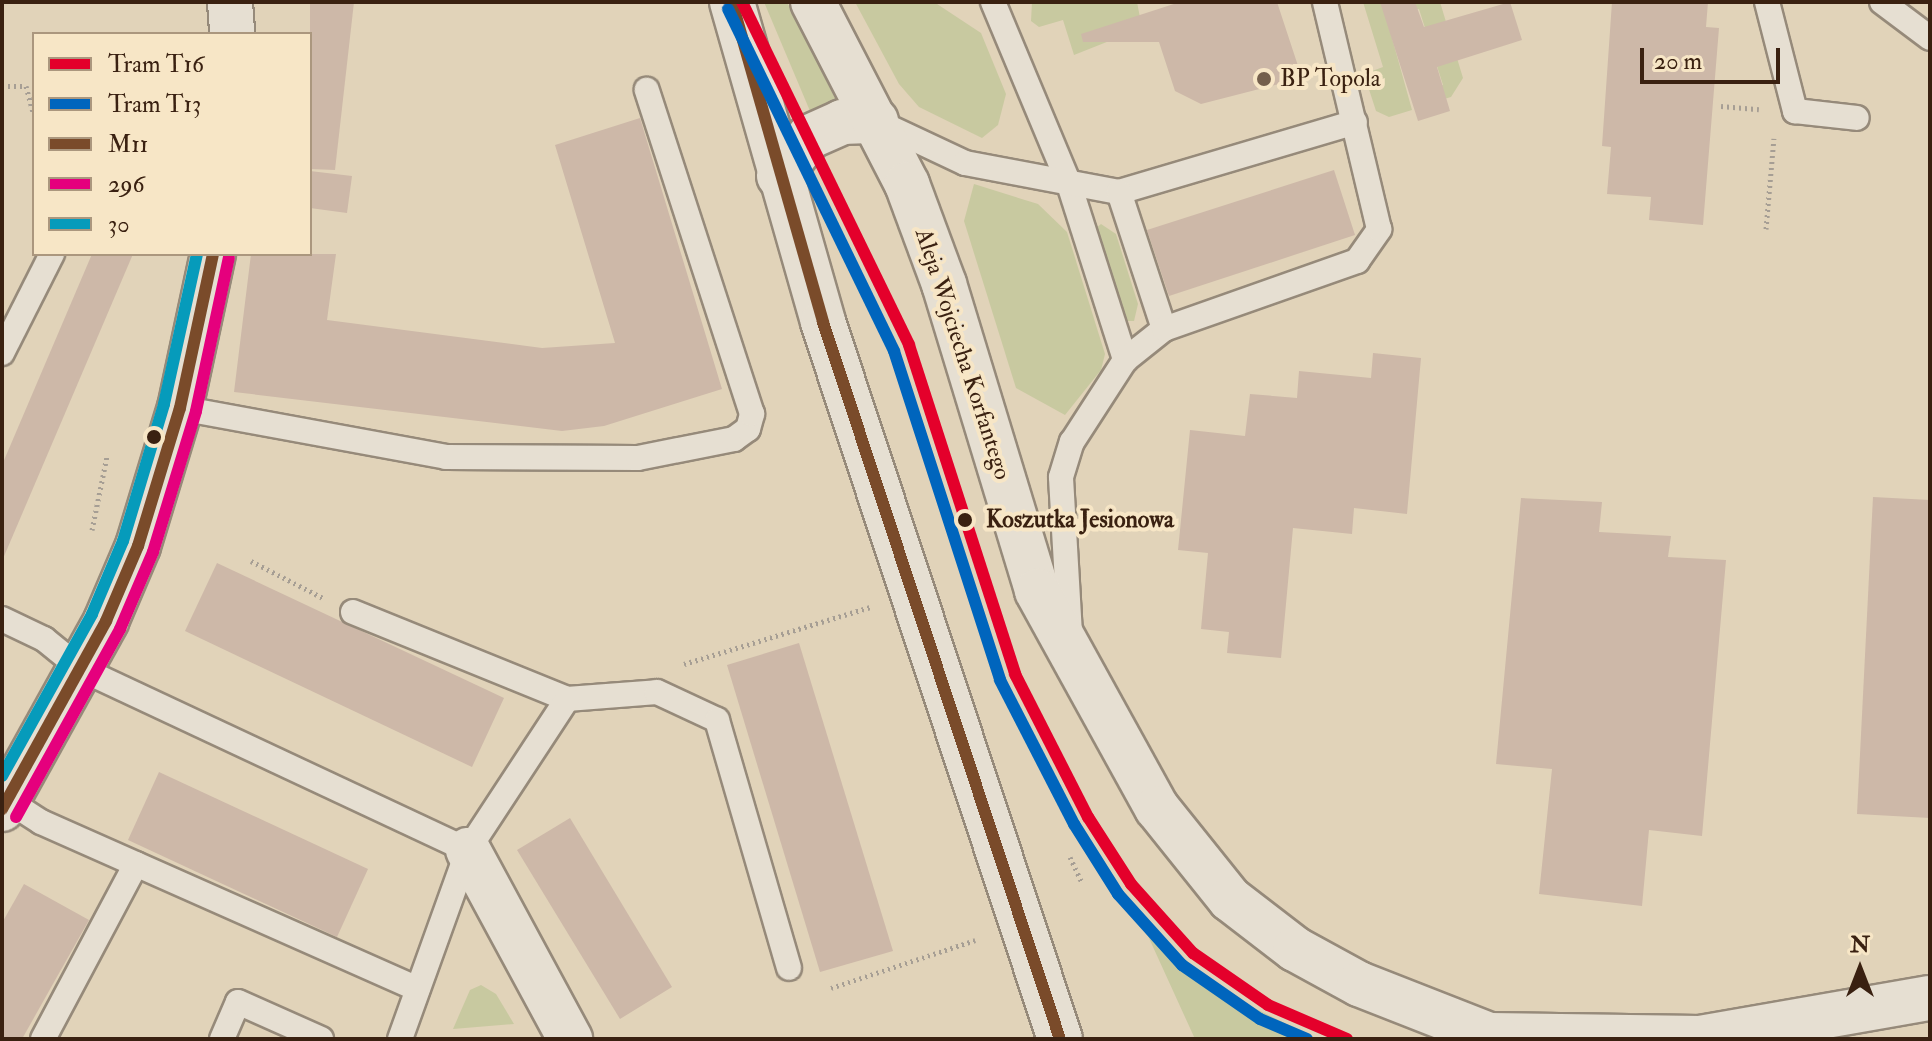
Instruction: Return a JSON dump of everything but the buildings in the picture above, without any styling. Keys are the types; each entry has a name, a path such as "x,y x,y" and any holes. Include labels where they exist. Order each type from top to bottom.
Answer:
{"main road":[{"path":"230,2 232,32"},
{"path":"732,2 779,176 1060,1039"},
{"name":"Aleja Wojciecha Korfantego","path":"813,2 876,121 944,284 1037,591 1149,796 1230,899 1295,949 1359,984 1490,1038 1700,1038 1930,998"},
{"path":"779,176 809,137 842,122 876,121"},
{"path":"4,804 81,669 138,546 180,408 213,256"},
{"path":"468,850 570,1039"}],"lane":[{"path":"995,2 1069,184 1125,360"},
{"path":"1072,660 1061,477 1072,442 1125,360 1164,329 1357,261 1379,229 1325,2"},
{"path":"1767,2 1795,111 1857,118"},
{"path":"1882,2 1930,38"},
{"path":"180,408 446,457 638,458 734,439 748,429 752,414 647,90"},
{"path":"876,121 965,163 1119,192 1355,122"},
{"path":"1119,192 1164,329"},
{"path":"2,353 51,256"},
{"path":"353,612 567,699 657,692 717,720 789,968"},
{"path":"2,619 44,639 81,669 468,850"},
{"path":"400,1039 468,850 567,699"},
{"path":"4,804 418,989"},
{"path":"43,1039 136,864"},
{"path":"222,1039 238,1002 321,1039"}],"path":[{"path":"2,86 26,86 32,108"},
{"path":"1721,106 1776,111"},
{"path":"251,561 318,596"},
{"path":"657,692 679,665 870,607"},
{"path":"1070,857 1082,883"},
{"path":"831,988 975,940"}],"green space":[{"path":"764,2 787,2 838,104 810,111"},
{"path":"855,2 934,2 981,33 1006,94 998,125 982,138 919,107 899,84"},
{"path":"1032,2 1137,2 1142,28 1074,55 1063,20 1039,27 1031,21"},
{"path":"1363,2 1382,2 1412,110 1389,117 1376,111 1364,74 1383,67"},
{"path":"1409,2 1440,2 1463,78 1451,97 1444,99 1436,87 1443,85 1419,9 1412,11"},
{"path":"974,184 1038,204 1067,232 1105,354 1101,370 1065,415 1016,388 964,221"},
{"path":"1101,224 1116,234 1138,304 1134,321 1125,321 1095,229"},
{"path":"1143,925 1230,996 1317,1039 1195,1039"},
{"path":"481,985 496,994 514,1024 453,1029 470,990"}],"tram line":[{"name":"T16","path":"742,2 909,345 1015,674 1088,817 1131,884 1193,953 1268,1005 1347,1039"},
{"name":"T13","path":"728,9 894,351 1000,680 1074,824 1118,894 1182,965 1260,1019 1307,1039"}],"transit line":[{"name":"M11","path":"732,2 823,322 1060,1039"},
{"name":"30","path":"2,776 92,614 123,541 164,404 197,256"},
{"name":"M11","path":"2,809 106,621 138,546 180,408 213,256"},
{"name":"296","path":"16,817 120,629 153,552 196,411 229,257"}],"place":[{"name":"BP Topola","path":"1264,79"},
{"name":"Koszutka Jesionowa","path":"965,520"}]}
